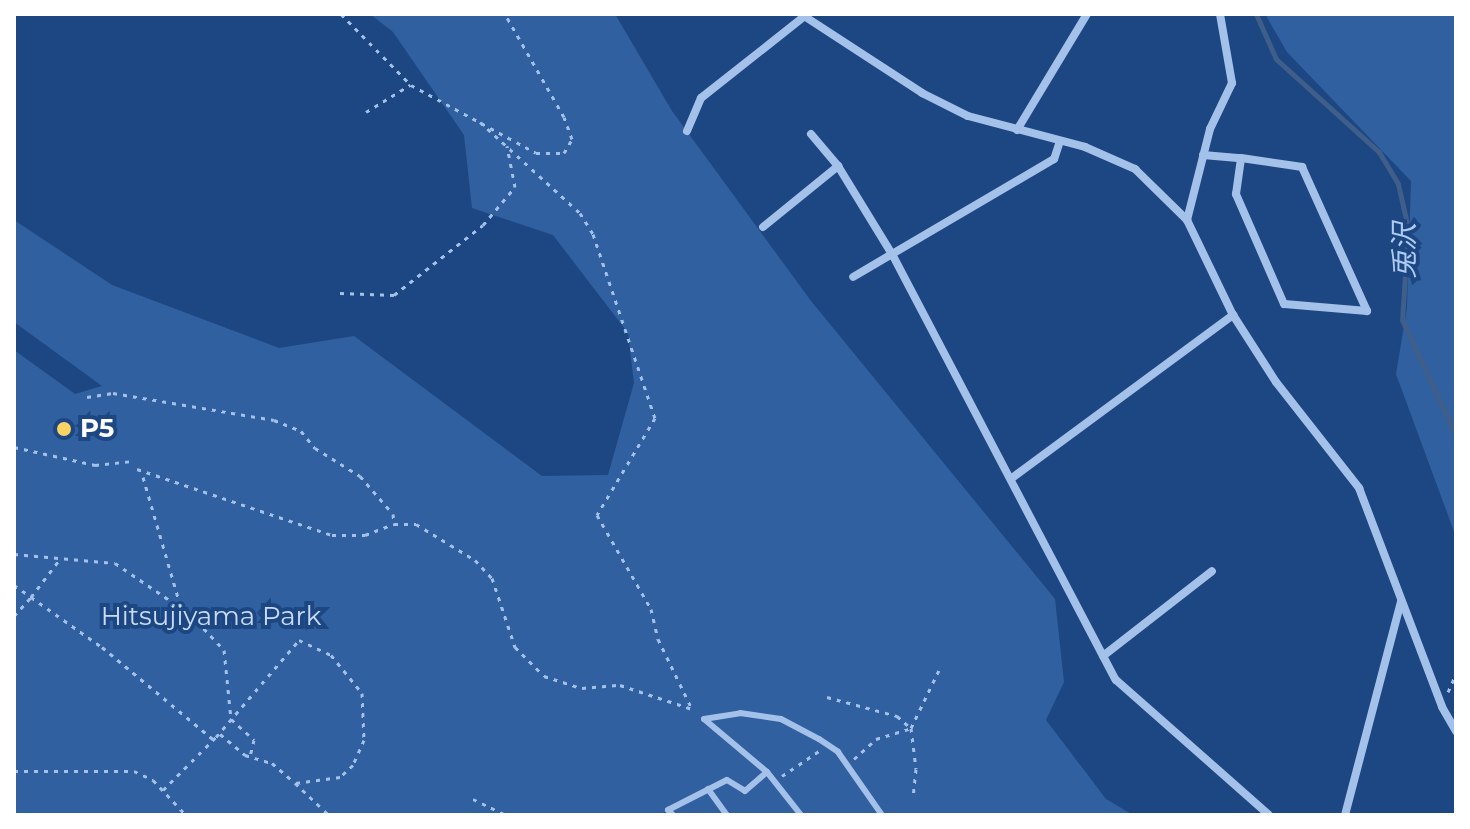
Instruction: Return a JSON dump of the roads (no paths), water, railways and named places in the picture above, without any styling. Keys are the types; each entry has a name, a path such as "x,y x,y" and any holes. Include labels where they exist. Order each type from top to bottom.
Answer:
{"street":[{"path":"1017,130 1087,14"},
{"path":"1187,220 1203,155 1232,83 1220,14"},
{"path":"687,131 701,98 804,15 922,93 968,116 1060,141 1135,169 1187,220 1233,315 1276,382 1359,488 1456,731"},
{"path":"811,134 838,166 892,254 1116,680 1269,815"},
{"path":"853,277 1054,159 1060,141"},
{"path":"1203,155 1241,158 1302,167 1367,311 1284,304 1236,194 1241,158"},
{"path":"763,227 838,166"},
{"path":"1012,478 1233,315"},
{"path":"1103,656 1212,571"},
{"path":"1345,815 1402,601"}],"lane":[{"path":"801,815 767,772 704,719 740,713 781,719 829,746 848,765 882,815"},
{"path":"660,815 727,780 745,791 767,772"},
{"path":"708,789 727,815"}],"waterway":[{"name":"兎沢","path":"1256,14 1276,59 1379,152 1398,184 1408,228 1402,320 1456,436"}],"place":[{"name":"P5","path":"64,429"}],"park label":[{"name":"Hitsujiyama Park","path":"211,617"}]}
